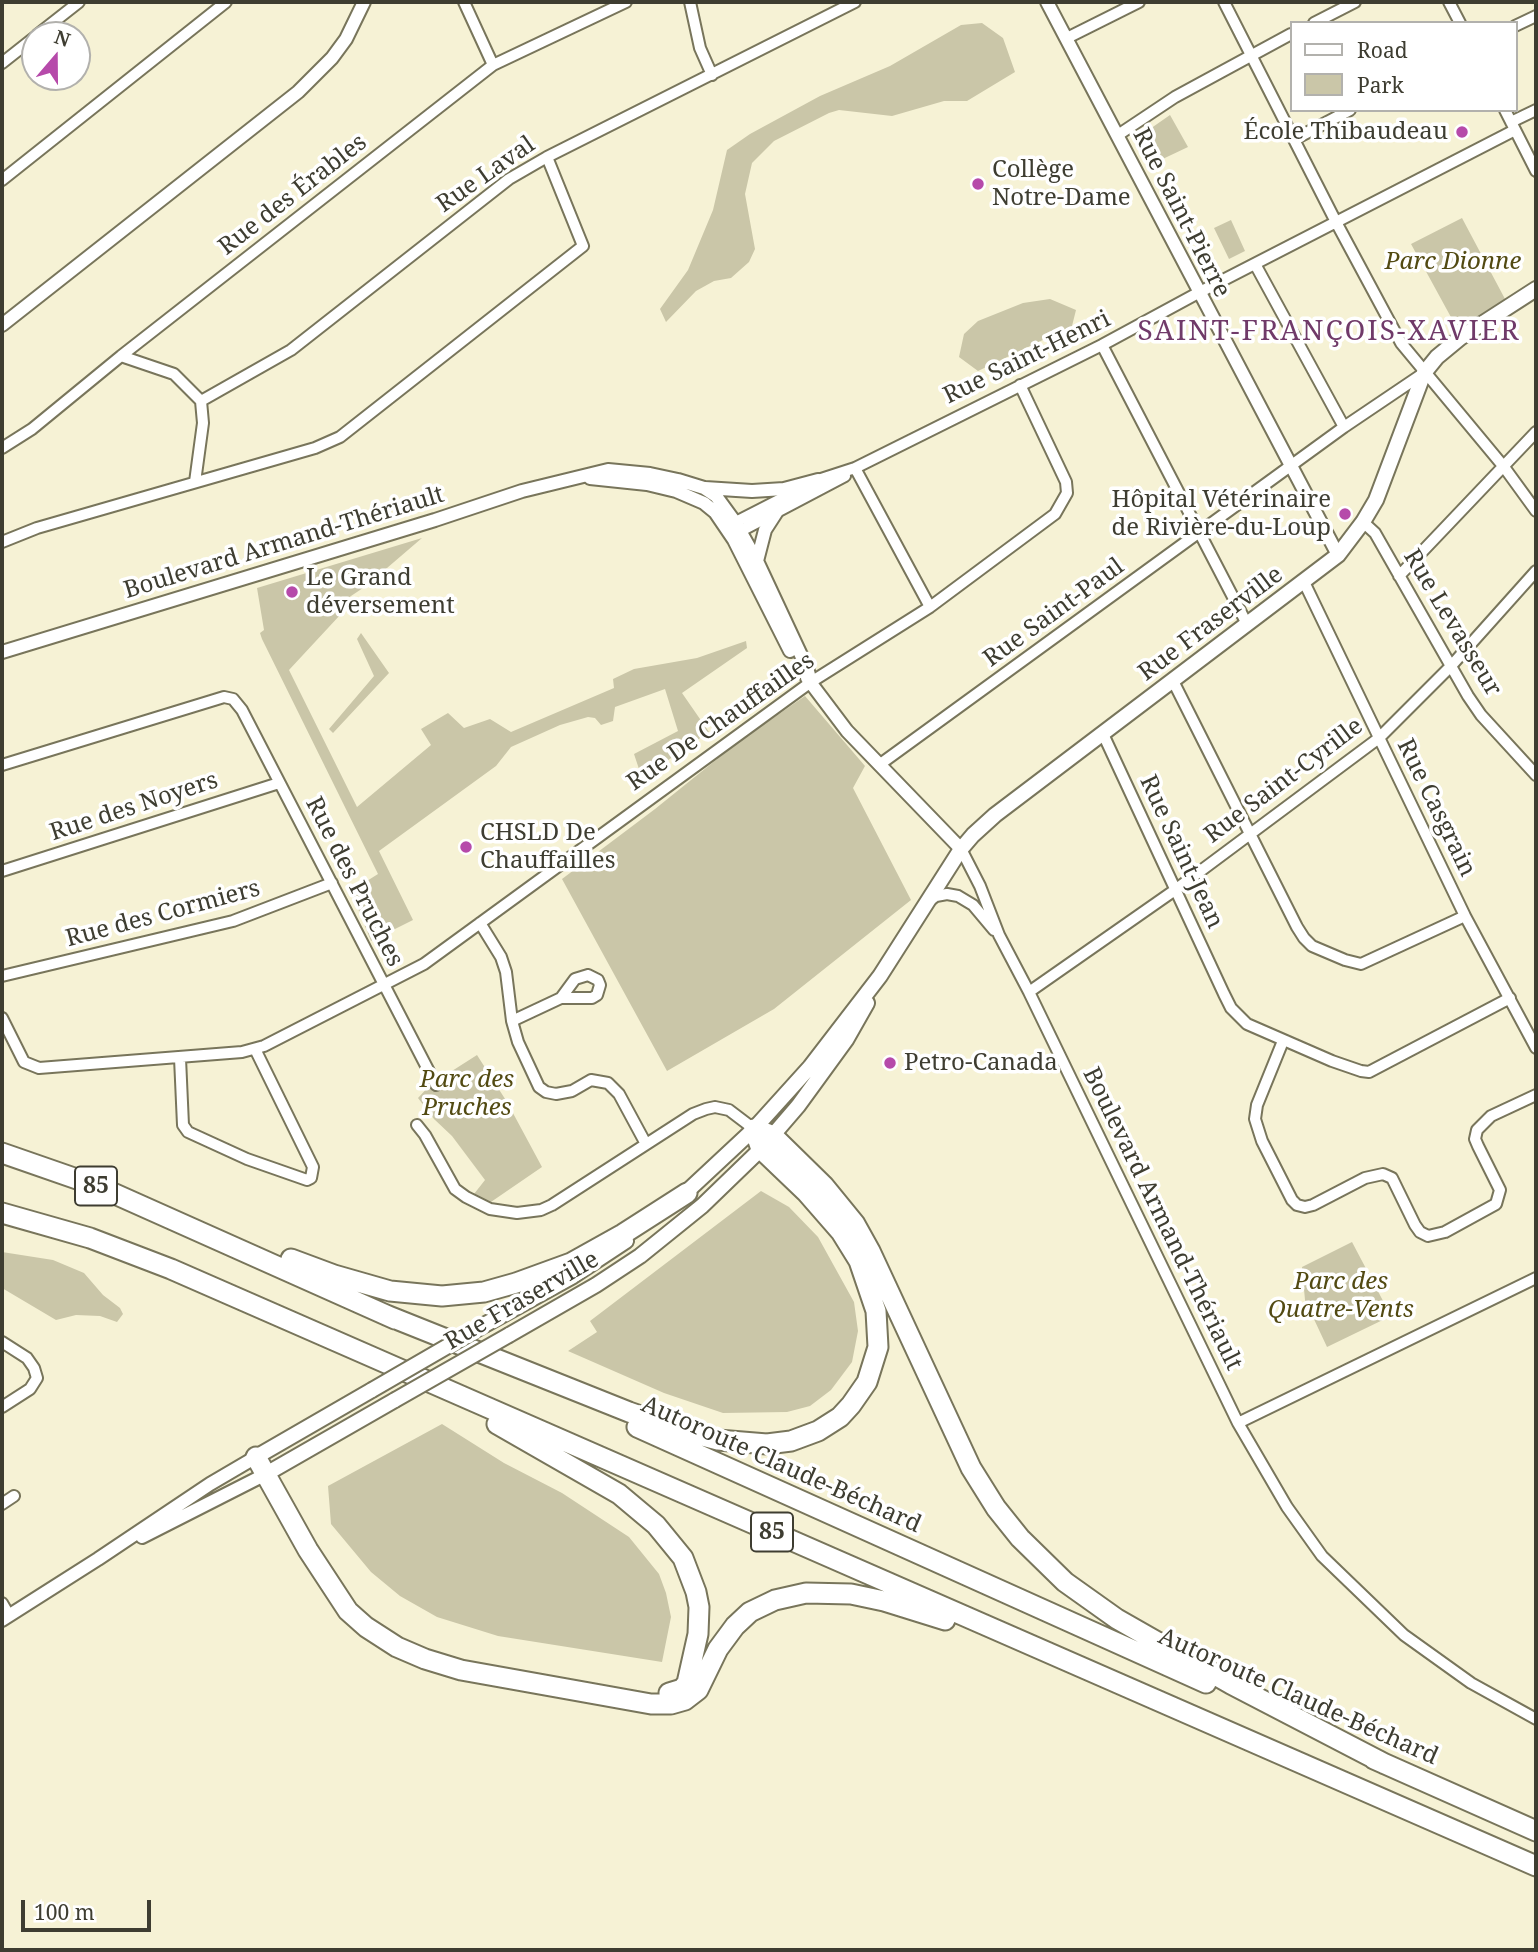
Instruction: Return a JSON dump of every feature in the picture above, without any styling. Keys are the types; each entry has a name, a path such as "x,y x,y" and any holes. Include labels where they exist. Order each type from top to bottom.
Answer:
{"highway":[{"path":"386,1315 684,1431 718,1440 767,1444 791,1441 818,1431 840,1417 852,1405 867,1382 878,1347 876,1311 862,1268 841,1232 763,1138"},
{"path":"763,1138 831,1194 855,1224 874,1259 971,1468 1001,1515 1033,1551 1082,1595 1136,1631 1231,1684 1385,1763"},
{"name":"Autoroute Claude-Béchard","path":"2,1153 56,1170 188,1225 1536,1831"},
{"path":"56,1170 139,1197 334,1275 390,1291 426,1296 484,1292 556,1269 599,1248 687,1193"},
{"name":"85","path":"2,1213 128,1251 1536,1866"},
{"path":"322,1335 524,1438 603,1483 633,1504 656,1525 683,1558 699,1606 698,1634 685,1686 676,1692 664,1693 475,1661 438,1652 411,1642 381,1626 334,1589"},
{"path":"261,1465 308,1550 348,1611 366,1627 397,1647 425,1659 484,1675 660,1705 677,1704 694,1694 729,1632 760,1607 797,1594 851,1594 898,1604 949,1621 1231,1732"}],"main road":[{"name":"Rue Fraserville","path":"261,1465 395,1400 569,1303 639,1256 702,1206 763,1138 810,1067 880,976 961,849 995,815 1338,555 1376,500 1424,373 1437,357 1460,338 1536,289"},
{"name":"Rue Fraserville","path":"261,1465 372,1390 598,1260 763,1138"}],"street":[{"path":"55,21 79,2"},
{"path":"2,180 226,2"},
{"path":"2,325 298,92 332,58 346,39 364,2"},
{"path":"464,2 494,65"},
{"name":"Rue des Érables","path":"2,448 32,429 121,356 494,65 626,2"},
{"path":"690,2 700,48 712,75"},
{"name":"Rue Laval","path":"201,401 291,350 509,179 547,157 855,2"},
{"name":"Rue Saint-Pierre","path":"1047,2 1338,555"},
{"path":"1067,38 1139,2"},
{"path":"1224,2 1385,317 1424,373 1504,467 1536,511"},
{"path":"1318,21 1355,2"},
{"path":"1449,2 1459,21"},
{"path":"1517,25 1536,16"},
{"path":"1118,135 1175,97 1290,35"},
{"path":"2,63 21,48"},
{"name":"Rue Saint-Henri","path":"734,529 818,480 855,468 1102,345 1198,292 1336,222 1513,126 1536,110"},
{"path":"1295,139 1346,112"},
{"path":"1506,112 1536,171"},
{"path":"2,542 37,528 315,447 341,437 583,246 547,157"},
{"path":"1255,264 1344,427"},
{"path":"1102,345 1247,624"},
{"path":"121,356 174,374 201,401 204,423 195,482"},
{"name":"Rue Saint-Paul","path":"879,765 1344,427 1424,373"},
{"name":"Rue De Chauffailles","path":"2,1018 24,1062 39,1068 180,1058 255,1049 424,964 811,682 930,607 1055,514 1066,493 1066,482 1020,385"},
{"path":"1399,576 1536,432"},
{"path":"855,468 930,607"},
{"name":"Rue Saint-Henri","path":"734,529 776,513 841,479 855,468"},
{"name":"Boulevard Armand-Thériault","path":"2,652 522,491 580,476 608,470 628,471 678,480 704,488 716,496 800,671 811,682 830,711 961,849 980,886 999,935 1238,1423 1287,1507 1322,1556 1404,1635 1471,1683 1536,1719"},
{"name":"Boulevard Armand-Thériault","path":"580,476 646,484 690,496 715,512 734,529 757,561 811,682"},
{"path":"704,488 752,491 784,489 818,480"},
{"path":"757,561 765,530 776,513"},
{"name":"Rue Levasseur","path":"1363,522 1375,533 1481,715 1536,775"},
{"name":"Rue Saint-Cyrille","path":"1029,992 1175,890 1379,738 1451,666 1536,571"},
{"name":"Rue Casgrain","path":"1304,582 1465,916 1536,1048"},
{"path":"1173,681 1304,938 1326,953 1361,964 1465,916"},
{"name":"Rue des Pruches","path":"2,765 224,697 233,699 242,710 436,1085"},
{"name":"Rue Saint-Jean","path":"1103,734 1231,1008 1247,1024 1283,1041 1369,1072 1510,998"},
{"name":"Rue des Noyers","path":"2,871 279,783"},
{"name":"Rue des Cormiers","path":"2,976 233,921 332,883"},
{"path":"926,903 936,896 958,896 973,905 999,935"},
{"path":"480,923 496,947 506,972 512,1021 526,1063 539,1087 556,1094 572,1091 591,1080 608,1083 619,1094 646,1144"},
{"path":"512,1021 561,998"},
{"path":"1283,1041 1257,1105 1255,1119 1262,1141 1292,1200 1305,1207 1375,1174 1383,1174 1392,1178 1415,1224 1420,1232 1428,1236 1445,1232 1496,1204 1500,1189 1475,1139 1477,1130 1482,1122 1491,1116 1536,1095"},
{"path":"180,1058 183,1125 188,1132 300,1180 312,1178 313,1167 255,1049"},
{"path":"416,1125 425,1135 455,1189 490,1209 517,1213 541,1210 552,1205 693,1114 715,1107 729,1110 763,1138"},
{"path":"1238,1423 1536,1278"},
{"path":"2,1342 27,1358 37,1378 30,1389 2,1407"},
{"name":"Rue Fraserville","path":"5,1618 209,1484 261,1465"},
{"name":"Rue Fraserville","path":"98,1559 261,1465"},
{"path":"2,1504 14,1496"},
{"path":"2,1603 5,1618"}],"green space":[{"path":"982,23 1003,38 1015,72 967,101 944,101 892,116 839,110 774,141 752,163 745,194 755,249 749,262 731,278 714,281 696,291 666,322 660,309 688,270 713,210 727,150 750,134 820,96 890,66 961,25"},
{"path":"1170,115 1188,147 1150,165 1137,138"},
{"name":"Parc Dionne","path":"1462,218 1505,299 1458,330 1411,244"},
{"path":"1231,220 1245,251 1229,259 1214,228"},
{"path":"1050,299 1076,310 1072,326 978,371 959,357 964,334 978,321 1023,303"},
{"path":"422,538 366,586 342,602 341,614 289,670 357,807 431,745 421,729 448,713 464,728 490,719 511,732 614,688 613,679 634,669 697,658 746,641 747,648 682,693 709,732 642,778 634,754 678,731 665,689 615,707 613,721 601,725 595,718 588,717 560,725 511,747 496,766 379,851 413,920 371,941 351,891 378,874 262,639 260,633 264,630 257,588"},
{"path":"361,633 389,673 333,733 329,729 374,676 357,639"},
{"path":"805,696 865,766 853,788 911,900 774,1009 667,1071 562,879 737,743"},
{"name":"Parc des Pruches","path":"477,1055 507,1102 542,1167 488,1204 474,1194 485,1180 452,1136 418,1098 430,1085"},
{"path":"761,1191 789,1207 818,1237 854,1302 858,1331 852,1362 831,1390 810,1406 787,1412 723,1413 664,1393 568,1351 597,1332 590,1321"},
{"name":"Parc des Quatre-Vents","path":"1352,1242 1391,1316 1327,1347 1305,1300 1302,1267"},
{"path":"2,1252 53,1260 84,1273 123,1314 117,1322 100,1316 76,1315 56,1320 2,1288"},
{"path":"442,1424 504,1463 562,1493 629,1537 659,1574 666,1593 671,1617 662,1662 498,1636 437,1617 400,1596 371,1572 331,1524 328,1486"}],"place":[{"name":"École Thibaudeau","path":"1462,132"},
{"name":"Collège Notre-Dame","path":"978,184"},
{"name":"Hôpital Vétérinaire de Rivière-du-Loup","path":"1345,514"},
{"name":"Le Grand déversement","path":"292,592"},
{"name":"CHSLD De Chauffailles","path":"466,847"},
{"name":"Petro-Canada","path":"890,1063"}],"district":[{"name":"SAINT-FRANÇOIS-XAVIER","path":"1329,332"}]}
